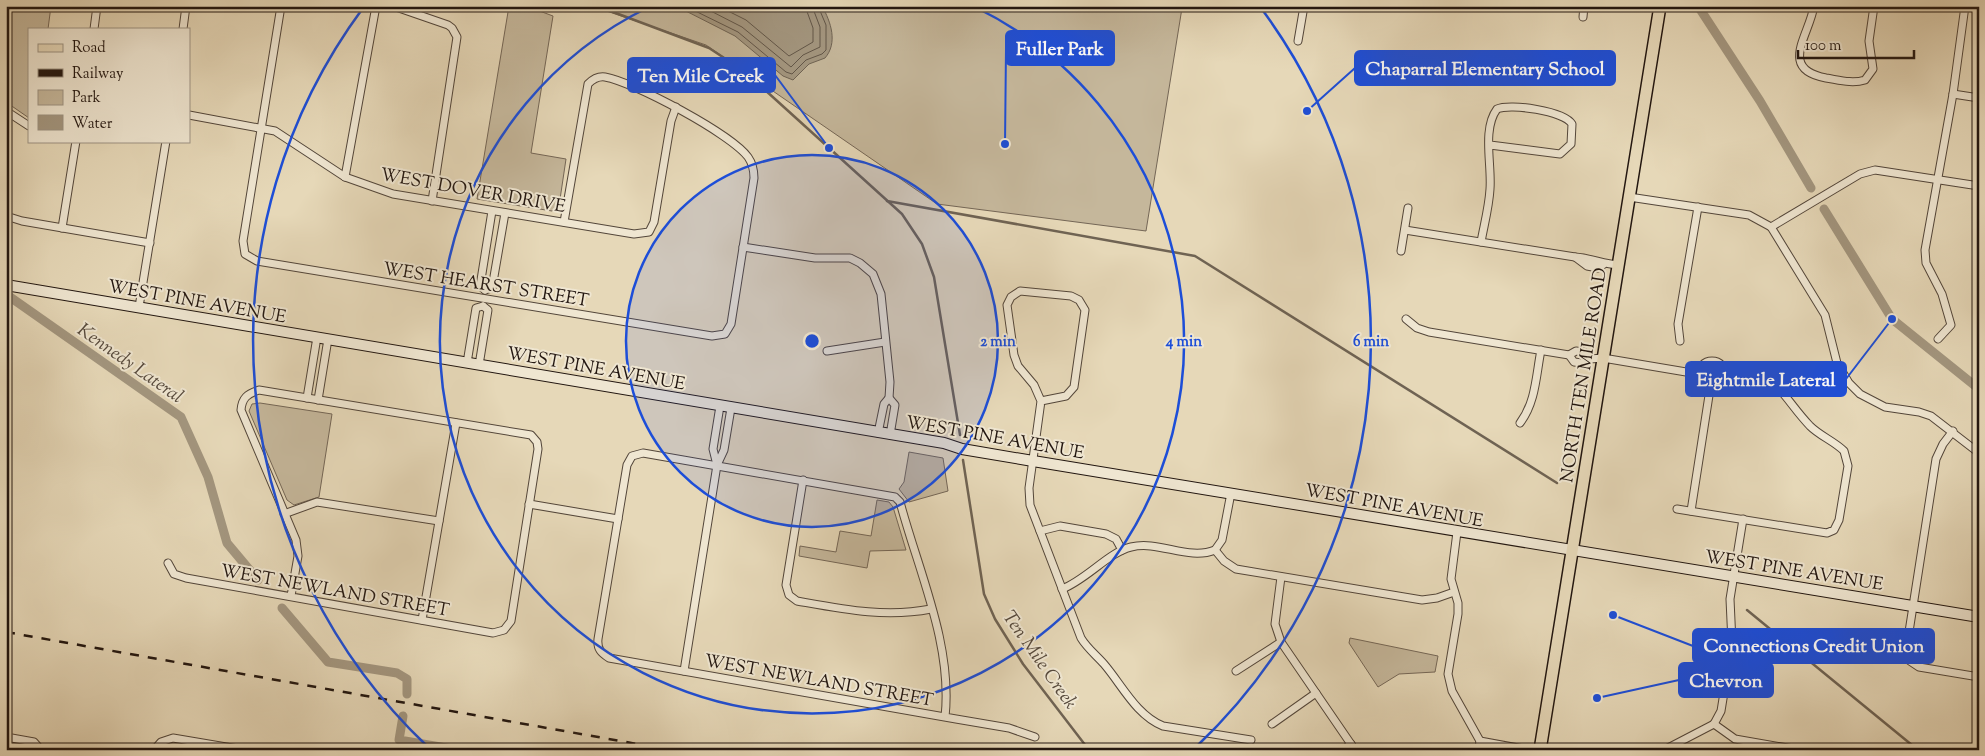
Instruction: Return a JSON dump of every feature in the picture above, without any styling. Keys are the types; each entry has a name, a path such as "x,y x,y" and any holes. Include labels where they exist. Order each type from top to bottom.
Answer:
{"main road":[{"name":"NORTH TEN MILE ROAD","path":"1540,750 1660,6"}],"street":[{"path":"94,28 97,6"},
{"path":"183,28 186,6"},
{"path":"261,128 281,6"},
{"path":"345,177 376,6"},
{"path":"393,6 448,25 456,32 458,42 432,201"},
{"path":"1298,41 1304,6"},
{"path":"1583,17 1584,6"},
{"path":"1814,6 1804,34 1800,58 1804,70 1814,76 1852,82 1865,80 1872,69 1869,41 1874,6"},
{"path":"1938,339 1951,325 1942,294 1926,263 1926,250 1967,6 1979,8"},
{"path":"564,222 588,84 595,78 603,76 614,80 676,107 708,125 743,151 754,167 743,247 815,258 850,258 860,263 873,274 881,294 890,382 889,398 884,404 878,433"},
{"path":"1953,94 1979,98"},
{"path":"1481,242 1490,190 1490,145 1492,118 1497,109 1508,106 1560,114 1570,120 1573,129 1571,144 1565,152 1554,155 1490,145"},
{"name":"WEST DOVER DRIVE","path":"190,115 274,131 345,177 393,194 634,234 648,232 654,222 671,121 676,107"},
{"path":"6,111 28,125"},
{"name":"WEST HEARST STREET","path":"261,128 243,242 245,254 257,261 483,302 712,336 725,334 731,324 743,247"},
{"path":"62,228 76,142"},
{"path":"139,307 166,142"},
{"path":"1771,227 1860,174 1884,170 1979,186"},
{"path":"1629,197 1749,215 1771,227 1825,316 1837,363 1849,383 1860,394 1884,407 1919,412 1931,416 1979,453"},
{"path":"1680,341 1678,324 1698,207"},
{"path":"1401,251 1408,208"},
{"path":"485,290 480,286 492,211"},
{"path":"485,290 492,288 505,213"},
{"path":"6,216 22,221 150,243"},
{"path":"1404,230 1575,258 1600,260 1604,264 1618,265"},
{"name":"WEST PINE AVENUE","path":"6,285 944,443 962,449 1572,552 1979,617"},
{"path":"467,363 476,308 483,302 485,290"},
{"path":"1041,401 1066,396 1074,387 1085,316 1083,304 1071,296 1026,290 1020,291 1011,297 1007,310 1014,355 1018,366 1034,385 1041,401 1028,496 1080,638 1087,649 1103,662 1143,713 1152,721 1163,726 1251,740"},
{"path":"479,365 488,310 483,302"},
{"path":"1406,319 1417,328 1429,332 1569,355 1576,351 1584,352 1590,358 1603,358 1698,374"},
{"path":"307,398 317,338"},
{"path":"318,400 328,340"},
{"path":"826,351 885,342"},
{"path":"1520,423 1529,411 1532,401 1541,350"},
{"path":"1716,361 1724,367 1726,376 1719,388 1710,389 1702,386 1698,374 1702,365 1716,361"},
{"path":"1677,509 1827,533 1834,530 1839,520 1848,466 1844,450 1811,427 1781,388 1772,381 1726,376"},
{"path":"1691,511 1710,389"},
{"path":"291,596 298,548 241,410 245,397 259,390 531,435 538,449 529,504 618,519 626,465 632,456 643,453 895,497 900,502 943,650 947,699 945,717"},
{"path":"889,398 895,405 890,435"},
{"path":"717,465 713,449 720,406"},
{"path":"684,671 717,465 724,450 731,408"},
{"path":"422,620 456,423"},
{"path":"1952,431 1936,459 1906,650 1910,661 1919,667 1979,677"},
{"path":"803,480 786,585 788,595 797,601 869,613 913,613 931,609"},
{"path":"1062,589 1073,585 1122,550 1144,545 1199,554 1215,550 1222,540 1231,493"},
{"path":"284,514 317,502 439,521"},
{"name":"WEST NEWLAND STREET","path":"168,563 174,574 186,578 493,633 504,630 511,621 529,504"},
{"name":"WEST NEWLAND STREET","path":"618,519 598,639 599,650 609,658 1009,728 1035,737"},
{"path":"1664,750 1714,724 1721,712 1732,643 1729,624 1733,577 1743,519"},
{"path":"1040,531 1060,526 1106,534 1116,539 1122,550"},
{"path":"1457,532 1451,569 1454,592 1458,603 1458,614 1448,674 1450,683 1480,741 1479,750"},
{"path":"1215,550 1224,561 1236,569 1281,577 1422,600 1437,598 1454,592"},
{"path":"1281,577 1275,624 1281,642 1353,747 1343,750"},
{"path":"1236,672 1281,642"},
{"path":"1272,724 1316,693"},
{"path":"1714,724 1735,739 1799,750"},
{"path":"6,737 34,742 41,749"},
{"path":"154,750 162,742 173,738 244,750"},
{"path":"1480,741 1530,750"}],"green space":[{"path":"6,6 51,6 48,28 28,28 28,117 6,102"},
{"path":"509,6 526,6 553,16 531,153 566,159 559,206 552,211 477,199"},
{"path":"592,6 1182,8 1146,231 937,204 706,45"},
{"path":"260,403 332,414 319,497 294,505 287,500 249,411 252,404"},
{"path":"909,452 943,458 948,491 909,502 899,489 904,482"},
{"path":"877,500 889,502 893,507 906,550 870,551 867,568 799,556 800,546 836,552 840,531 871,536"},
{"path":"1350,638 1438,656 1435,672 1399,674 1378,687 1349,643"}],"water":[{"path":"676,6 822,6 832,32 831,46 825,58 809,64 793,80 783,76 735,36"}],"waterway":[{"name":"Ten Mile Creek","path":"597,6 709,48 744,71 902,214 922,244 934,277 960,435"},
{"path":"1698,6 1760,101 1811,188"},
{"path":"887,201 1195,256 1557,483"},
{"path":"1824,209 1892,319 1979,389"},
{"name":"Kennedy Lateral","path":"10,297 181,417 208,477 227,543 258,580"},
{"name":"Ten Mile Creek","path":"963,460 984,594 995,619 1023,664 1089,750"},
{"name":"Kennedy Lateral","path":"282,608 328,662 397,673 407,679 407,694"},
{"path":"1747,610 1918,750"},
{"name":"Kennedy Lateral","path":"403,716 399,740 458,750"}],"railway":[{"path":"6,632 671,750"}],"place":[{"name":"Chaparral Elementary School","path":"1307,111"},
{"name":"Fuller Park","path":"1005,144"},
{"name":"Ten Mile Creek","path":"829,148"},
{"name":"Eightmile Lateral","path":"1892,319"},
{"name":"Connections Credit Union","path":"1613,615"},
{"name":"Chevron","path":"1597,698"}]}
